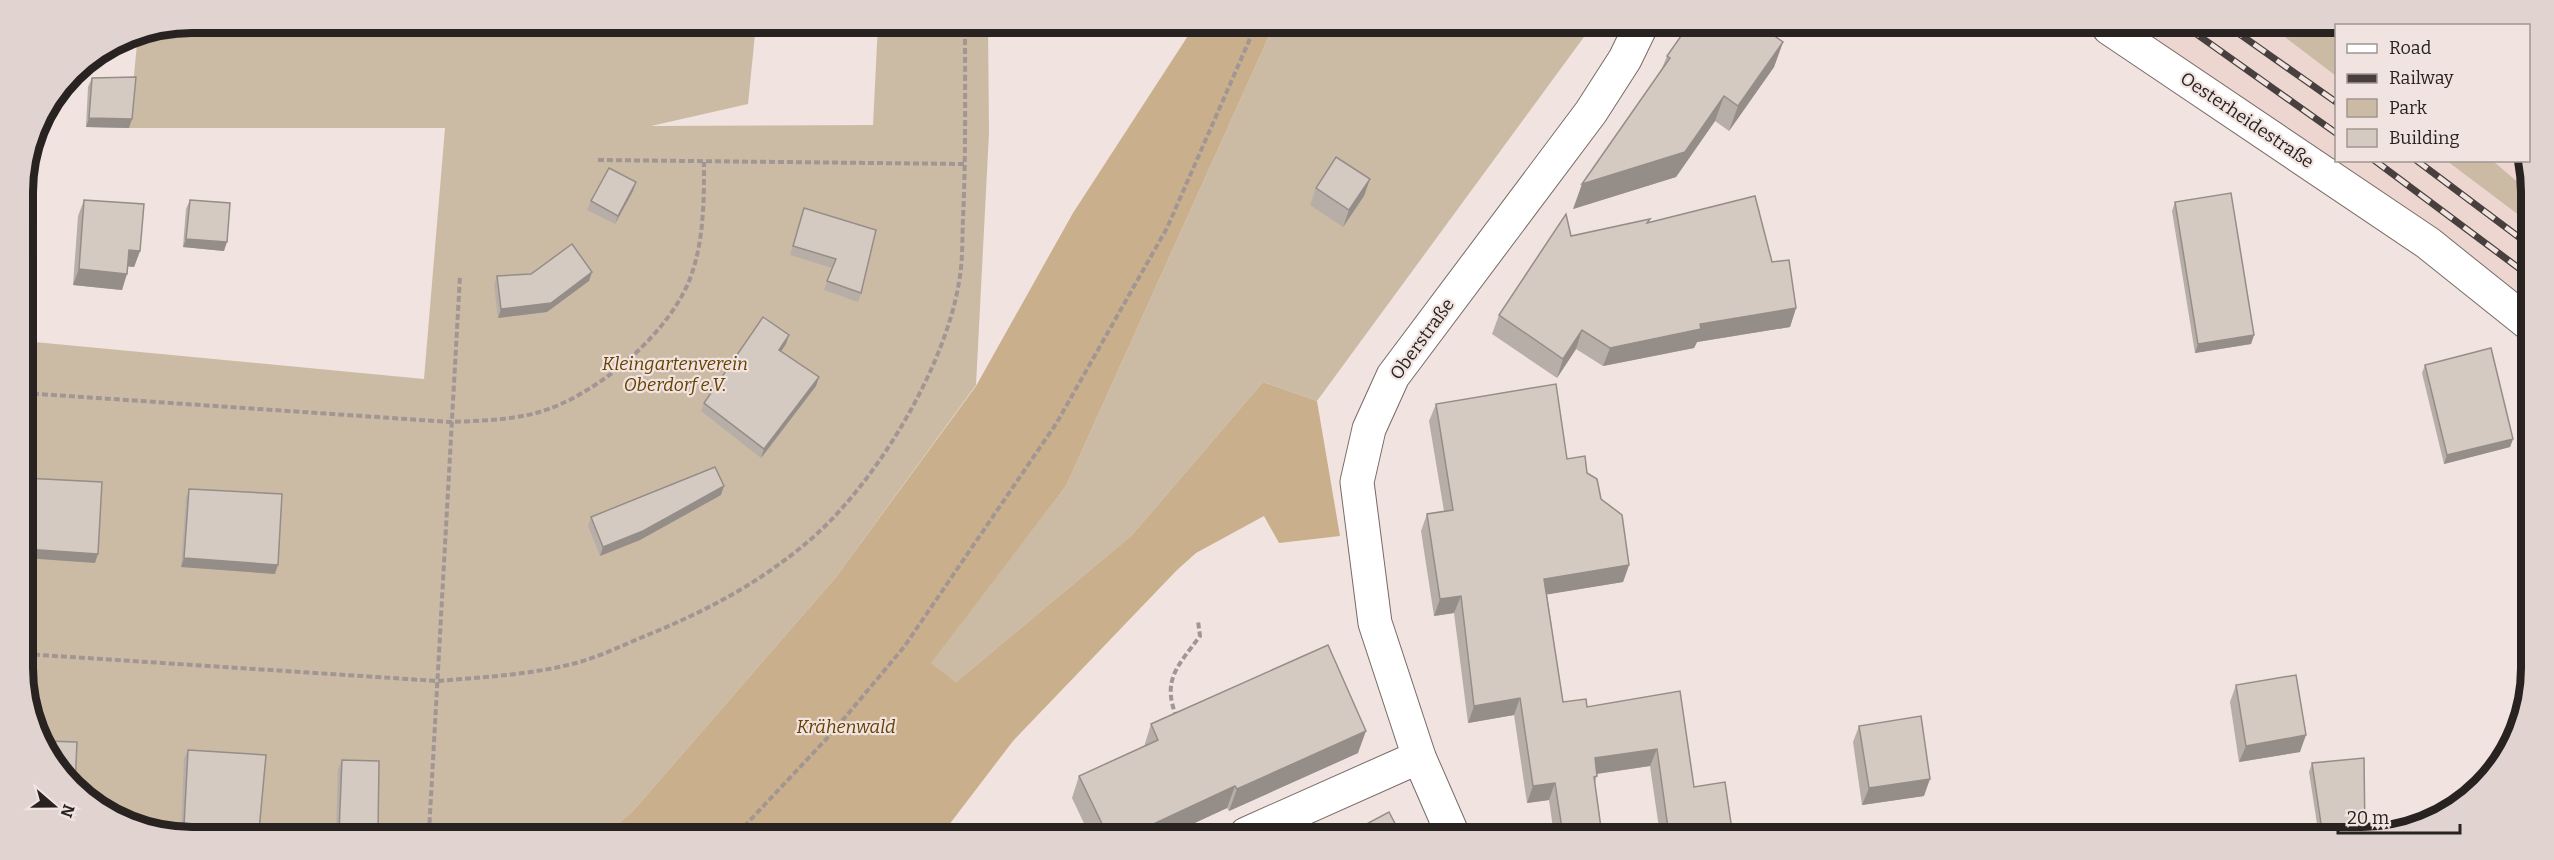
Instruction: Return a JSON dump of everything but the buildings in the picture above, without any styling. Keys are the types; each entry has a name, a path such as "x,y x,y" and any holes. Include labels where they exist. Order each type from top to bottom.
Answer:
{"street":[{"name":"Oberstraße","path":"1450,827 1419,757 1375,623 1357,482 1369,429 1393,376 1592,112 1625,59 1638,33"},
{"name":"Oesterheidestraße","path":"2116,33 2428,243 2521,316"},
{"path":"1262,827 1419,757"}],"path":[{"path":"33,654 438,681 540,670 574,663 612,650 701,612 740,591 807,543 839,511 870,473 903,425 929,376 950,323 960,280 966,164 965,33"},
{"path":"744,827 832,733 904,647 1056,424 1167,228 1252,33"},
{"path":"598,160 966,164"},
{"path":"33,394 450,422 515,417 550,408 591,388 642,345 672,311 685,292 693,272 703,223 704,162"},
{"path":"429,827 450,422 460,276"},
{"path":"1181,726 1169,692 1178,665 1200,636 1198,621"}],"shaded area":[{"path":"2142,33 2280,33 2335,75 2335,162 2448,162 2521,217 2521,312"},
{"path":"2494,162 2518,162 2521,181 2519,184"}],"green space":[{"name":"Kleingartenverein Oberdorf e.V.","path":"181,33 755,33 748,104 651,126 873,125 878,33 988,33 989,133 976,385 836,577 633,811 614,827 192,827 151,822 112,806 84,785 84,776 75,776 72,773 49,738 36,699 33,679 33,342 424,379 445,128 129,128 137,43"},
{"name":"Krähenwald","path":"1190,33 1270,33 1066,486 931,663 956,682 1132,535 1263,382 1317,401 1340,536 1279,543 1264,516 1196,553 1013,741 947,827 614,827 633,811 836,577 976,386 1073,213"},
{"path":"1270,33 1587,33 1317,401 1263,382 1132,535 956,682 930,663 1066,486"},
{"path":"2280,33 2335,33 2335,75"},
{"path":"2448,162 2494,162 2521,185 2521,217"}],"railway":[{"path":"2195,33 2335,132"},
{"path":"2238,33 2335,101"},
{"path":"2377,162 2521,270"},
{"path":"2419,162 2521,239"}]}
